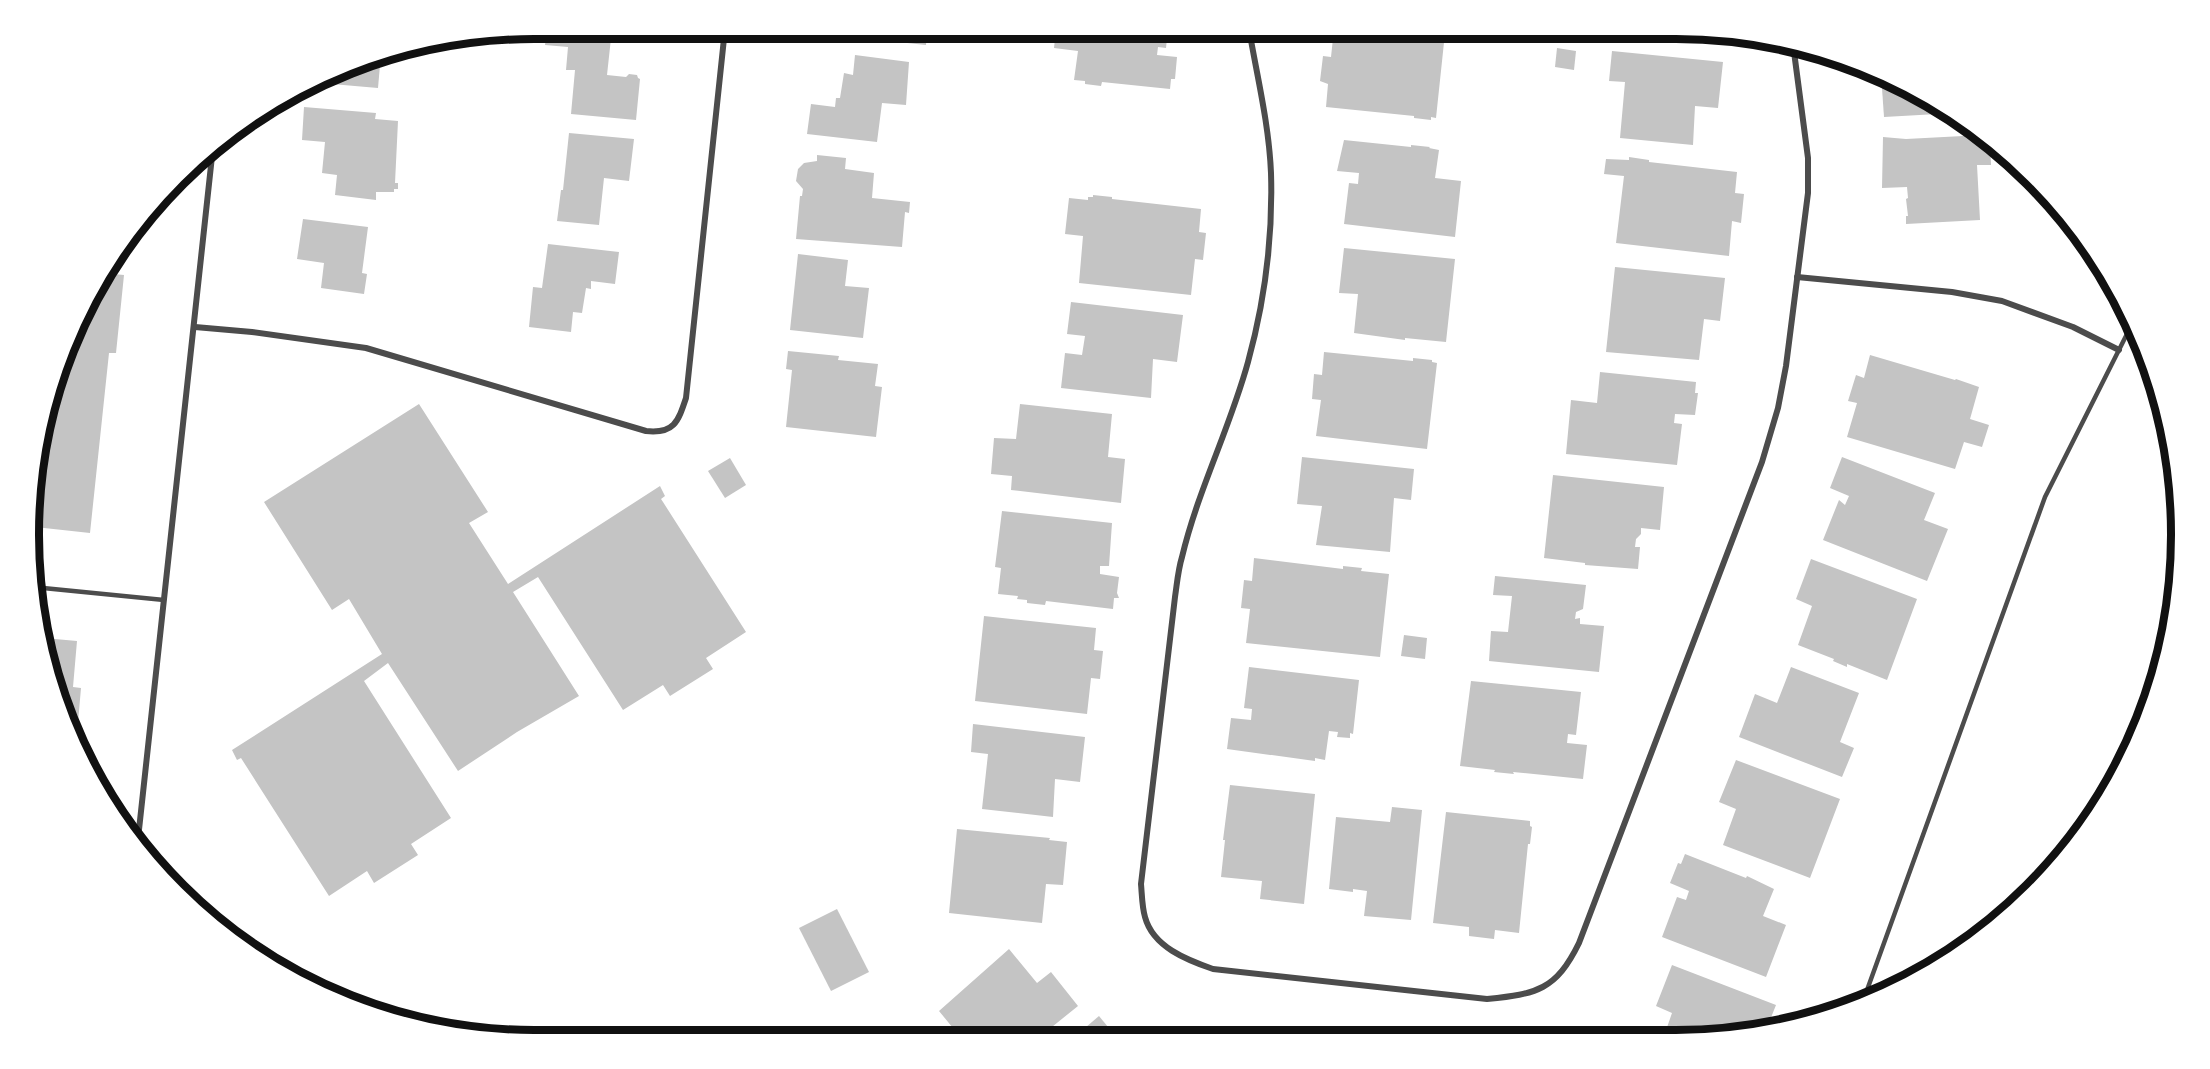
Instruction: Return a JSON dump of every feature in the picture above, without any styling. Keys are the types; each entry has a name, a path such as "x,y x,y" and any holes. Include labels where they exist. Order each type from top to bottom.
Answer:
{"street":[{"path":"195,327 366,348 646,431 659,433 672,428 680,419 686,398 724,39"},
{"path":"1251,39 1265,115 1271,171 1271,233 1263,299 1248,362 1226,434 1182,557 1173,609 1141,884 1145,919 1160,942 1187,961 1213,969 1487,999 1519,996 1546,986 1567,967 1579,943 1762,462 1778,408 1786,366 1808,194 1808,158 1794,54"},
{"path":"139,833 212,159"},
{"path":"1797,277 1952,292 2002,301 2073,327 2119,350"}],"lane":[{"path":"1867,991 2045,497 2128,333"},
{"path":"42,588 164,600"}],"building":[{"path":"546,39 611,39 607,75 626,77 629,74 637,75 640,79 636,120 571,114 575,70 566,70 568,47 545,45"},
{"path":"869,39 926,39 926,45"},
{"path":"1055,39 1167,39 1166,48 1158,47 1157,55 1177,57 1175,79 1171,79 1170,89 1102,82 1101,86 1085,84 1085,81 1074,80 1078,51 1054,48"},
{"path":"1333,39 1444,39 1436,118 1431,117 1431,120 1414,118 1414,116 1326,107 1328,84 1320,81 1323,56 1331,57"},
{"path":"1557,48 1576,51 1574,70 1555,67"},
{"path":"1612,51 1723,62 1718,108 1695,106 1693,145 1620,138 1625,82 1609,81"},
{"path":"855,55 909,62 906,105 882,103 877,142 807,134 811,104 835,107 836,98 840,98 844,73 853,75"},
{"path":"380,64 378,88 329,84"},
{"path":"1882,84 1937,114 1884,117"},
{"path":"304,107 376,113 375,119 398,121 395,183 398,183 398,189 394,189 394,192 376,192 376,200 335,195 337,175 322,173 325,142 302,140"},
{"path":"569,133 634,139 629,181 604,178 599,225 557,221"},
{"path":"1969,136 1990,152 1991,165 1977,165 1980,220 1906,224 1907,187 1882,188 1883,137 1906,139"},
{"path":"1344,140 1430,147 1439,150 1435,178 1461,181 1455,237 1344,224 1349,183 1358,184 1359,173 1337,171"},
{"path":"817,155 846,158 845,169 874,173 872,198 910,202 909,213 905,212 902,247 796,239 800,196 802,196 803,189 796,181 798,169 804,163 817,161"},
{"path":"1629,157 1649,160 1649,162 1737,172 1735,193 1744,194 1741,223 1732,221 1729,256 1616,243 1624,176 1604,174 1606,159 1629,160"},
{"path":"1093,195 1201,209 1199,232 1206,233 1203,260 1195,259 1191,295 1079,283 1083,236 1065,234 1069,198 1088,200 1088,197 1093,197"},
{"path":"303,219 368,227 362,273 367,274 364,294 321,288 324,263 297,259"},
{"path":"548,244 619,252 615,284 591,281 591,289 586,288 582,313 573,312 571,332 529,327 533,287 542,288"},
{"path":"1344,248 1455,259 1446,342 1405,338 1405,340 1354,333 1358,294 1339,293"},
{"path":"798,254 848,260 845,286 869,288 863,338 790,330"},
{"path":"1615,267 1725,278 1720,321 1704,319 1699,360 1606,352"},
{"path":"113,274 124,275 116,353 109,353 90,533 39,527 43,470 56,406 77,345 90,315"},
{"path":"1071,302 1183,315 1177,362 1153,359 1151,398 1061,388 1065,353 1082,355 1085,336 1067,334"},
{"path":"788,351 839,356 838,360 878,364 875,386 882,387 876,437 786,427 792,370 786,369"},
{"path":"1324,352 1413,361 1413,358 1432,360 1437,363 1427,449 1316,436 1321,400 1312,399 1314,374 1322,375"},
{"path":"1870,355 1979,387 1970,419 1989,425 1982,447 1964,442 1955,469 1847,437 1857,403 1848,401 1856,375 1864,378"},
{"path":"1600,372 1696,382 1695,393 1698,393 1695,415 1675,414 1674,423 1682,424 1677,465 1566,454 1571,400 1597,403"},
{"path":"419,404 488,512 469,523 508,584 660,486 665,496 661,499 746,632 706,658 713,669 670,696 663,685 623,710 538,577 513,592 579,696 517,732 458,771 388,663 364,681 451,818 411,844 418,855 374,883 367,871 329,896 241,758 237,760 232,750 382,654 349,599 332,610 264,502"},
{"path":"1020,404 1112,414 1108,457 1125,459 1121,503 1011,490 1012,476 991,474 994,438 1016,439"},
{"path":"1302,457 1414,469 1411,500 1394,498 1390,552 1316,545 1322,506 1297,504"},
{"path":"1842,457 1935,493 1924,520 1948,529 1927,581 1823,540 1839,500 1845,505 1849,496 1830,488"},
{"path":"730,458 746,485 725,498 708,471"},
{"path":"1553,475 1664,487 1660,530 1641,528 1641,534 1636,539 1635,547 1640,547 1638,569 1585,565 1585,563 1544,558"},
{"path":"1002,511 1112,523 1109,566 1100,566 1100,574 1119,577 1117,593 1119,598 1114,598 1113,609 1046,601 1045,605 1027,603 1027,600 1017,599 1018,596 998,594 1001,568 995,567"},
{"path":"1254,558 1343,569 1343,566 1362,568 1361,571 1389,574 1380,657 1246,643 1250,609 1241,608 1244,580 1252,581"},
{"path":"1811,559 1917,599 1887,680 1847,664 1847,667 1833,661 1834,659 1798,645 1812,606 1796,599"},
{"path":"1495,576 1586,585 1583,609 1576,612 1575,619 1580,618 1580,624 1604,626 1599,672 1489,661 1491,631 1508,632 1512,596 1493,595"},
{"path":"984,616 1096,628 1094,650 1103,651 1100,679 1091,678 1087,714 975,701"},
{"path":"1404,635 1427,638 1425,659 1401,656"},
{"path":"51,639 77,641 73,687 81,688 78,726 65,694"},
{"path":"1249,667 1359,680 1353,734 1350,733 1350,738 1337,737 1338,732 1329,731 1325,760 1315,758 1315,761 1227,749 1231,718 1251,720 1252,709 1244,708"},
{"path":"1791,667 1859,693 1840,742 1854,748 1842,777 1739,737 1755,694 1777,703"},
{"path":"1471,681 1581,692 1576,735 1568,734 1567,743 1587,745 1583,779 1494,772 1495,770 1460,766"},
{"path":"973,724 1085,737 1080,782 1055,779 1053,817 982,809 988,754 971,752"},
{"path":"1736,760 1840,799 1810,878 1723,845 1736,809 1719,802"},
{"path":"1230,785 1315,794 1304,904 1260,899 1262,881 1221,877"},
{"path":"1392,807 1422,810 1411,920 1364,916 1367,891 1329,889 1336,817 1390,822"},
{"path":"1446,812 1530,821 1532,827 1530,844 1528,844 1519,933 1495,930 1494,939 1469,936 1469,927 1433,923"},
{"path":"957,829 1050,838 1049,840 1067,842 1063,885 1046,884 1042,923 949,913"},
{"path":"1685,854 1746,878 1747,876 1774,889 1763,916 1786,925 1766,977 1662,937 1677,897 1686,900 1689,891 1670,883 1678,863 1681,864"},
{"path":"837,909 869,972 831,991 799,928"},
{"path":"1009,949 1037,983 1051,972 1078,1006 1048,1030 955,1030 939,1011"},
{"path":"1672,965 1776,1005 1770,1020 1740,1026 1676,1030 1666,1030 1672,1013 1656,1006"},
{"path":"1099,1016 1110,1030 1083,1030"}]}
